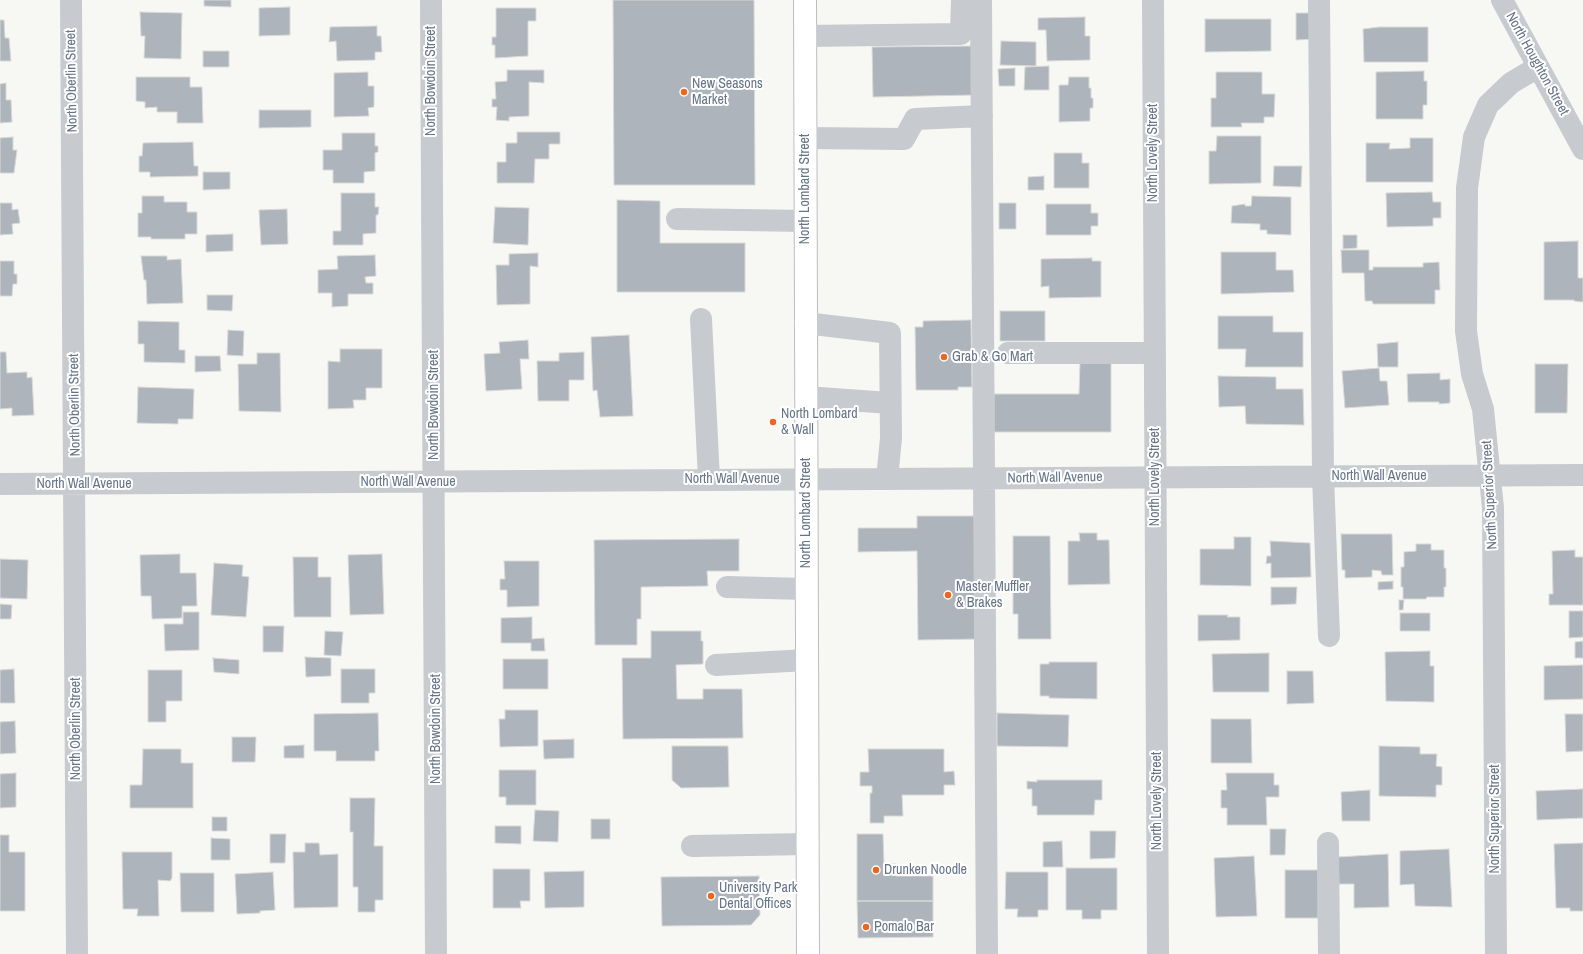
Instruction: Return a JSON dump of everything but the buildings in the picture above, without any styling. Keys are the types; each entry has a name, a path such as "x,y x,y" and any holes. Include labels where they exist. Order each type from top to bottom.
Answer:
{"main road":[{"name":"North Lombard Street","path":"805,0 805,479 808,954"}],"street":[{"name":"North Oberlin Street","path":"71,0 77,954"},
{"name":"North Bowdoin Street","path":"431,0 435,482 436,954"},
{"path":"805,36 961,34 962,0"},
{"path":"981,0 987,954"},
{"name":"North Lovely Street","path":"1153,0 1158,954"},
{"path":"1319,0 1323,476 1329,636"},
{"name":"North Houghton Street","path":"1502,0 1583,149"},
{"name":"North Superior Street","path":"1496,954 1493,516 1483,409 1472,374 1466,331 1467,188 1474,137 1488,105 1511,83 1538,67"},
{"path":"805,138 904,139 915,119 982,116"},
{"path":"677,219 805,221"},
{"path":"701,319 709,479"},
{"path":"805,323 890,333 891,438 888,479"},
{"path":"1008,353 1154,353"},
{"path":"805,396 890,404"},
{"name":"North Wall Avenue","path":"0,484 1155,476 1583,475"},
{"path":"727,588 806,589"},
{"path":"716,665 806,660"},
{"path":"1328,843 1329,954"},
{"path":"692,846 808,844"}],"place":[{"name":"New Seasons Market","path":"684,92"},
{"name":"Grab & Go Mart","path":"944,357"},
{"name":"North Lombard & Wall","path":"773,422"},
{"name":"Master Muffler & Brakes","path":"948,595"},
{"name":"Drunken Noodle","path":"876,870"},
{"name":"University Park Dental Offices","path":"711,896"},
{"name":"Pomalo Bar","path":"866,927"}]}
